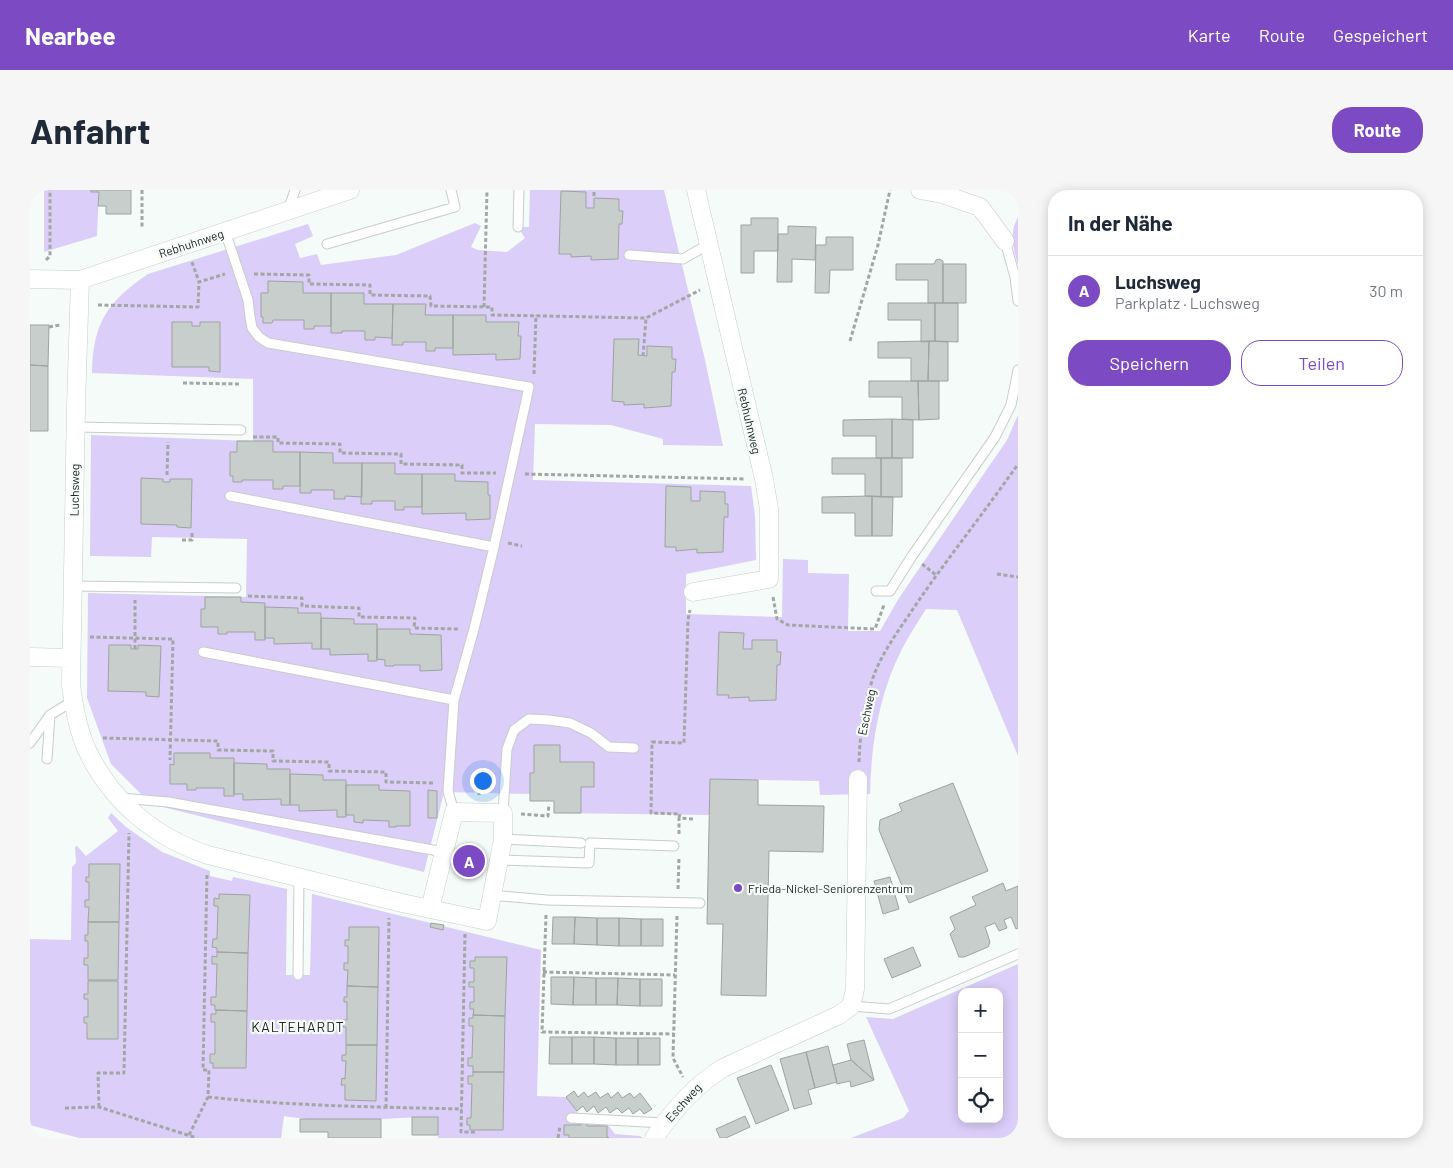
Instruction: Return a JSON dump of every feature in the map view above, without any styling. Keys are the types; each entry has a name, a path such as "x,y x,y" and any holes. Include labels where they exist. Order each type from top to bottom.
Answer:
{"street":[{"name":"Rebhuhnweg","path":"30,279 80,280 350,190"},
{"name":"Rebhuhnweg","path":"693,592 769,579 769,509 764,479 696,190"},
{"path":"920,190 942,194 980,207 1005,241"},
{"name":"Luchsweg","path":"80,280 71,658 73,701 82,738 88,753 101,775 124,803 157,832 185,847 208,855 402,903 487,920 503,839 504,813"},
{"path":"30,657 71,658"},
{"path":"851,1006 855,989 857,926 858,779"},
{"path":"430,909 454,812 504,813"},
{"name":"Eschweg","path":"654,1138 691,1091 705,1079 723,1068 839,1015 851,1006"}],"lane":[{"path":"288,211 295,190"},
{"path":"327,244 455,207 451,190"},
{"path":"518,226 519,190"},
{"path":"225,232 248,300 252,328 268,342 529,387 494,547 454,700 448,784 454,812"},
{"path":"1005,241 1015,278 1018,301"},
{"path":"630,255 684,259 708,244"},
{"path":"876,591 890,591 912,556 995,437 1010,405 1018,370"},
{"path":"76,427 240,430"},
{"path":"230,496 494,547"},
{"path":"72,586 236,588"},
{"path":"203,652 454,700"},
{"path":"30,743 50,715 73,701"},
{"path":"47,759 50,715"},
{"path":"504,813 507,749 514,730 529,719 570,723 591,732 609,747 634,748"},
{"path":"124,803 168,802 444,852"},
{"path":"503,839 581,843"},
{"path":"498,860 589,863 590,843 674,846"},
{"path":"298,975 299,877"},
{"path":"491,895 546,900 700,903"},
{"path":"851,1006 889,1009 1018,954"},
{"path":"571,1118 664,1123"}],"path":[{"path":"50,190 50,256"},
{"path":"142,190 142,228"},
{"path":"484,307 487,190"},
{"path":"594,190 594,196"},
{"path":"850,341 878,245 890,190"},
{"path":"79,304 198,307 199,282 228,273 240,273 309,275 309,284 370,285 370,295 430,296 431,306 492,307 492,315 646,318 717,281"},
{"path":"529,387 534,377 536,315"},
{"path":"643,356 646,318"},
{"path":"183,383 240,384"},
{"path":"167,475 168,429"},
{"path":"240,430 252,437 278,437 278,443 340,444 340,453 401,454 401,464 462,465 462,473 764,479"},
{"name":"Eschweg","path":"858,779 859,741 866,704 874,675 888,646 936,575 1018,464"},
{"path":"182,540 192,540 192,531"},
{"path":"996,574 1018,577"},
{"path":"135,586 135,649"},
{"path":"236,588 249,596 302,598 302,606 359,608 359,617 415,618 414,628 474,629"},
{"path":"777,619 788,625 875,628 890,591"},
{"path":"679,837 680,814 651,813 652,742 684,743 688,620 693,592"},
{"path":"72,637 173,639 170,760"},
{"path":"82,738 218,741 218,750 274,751 273,761 329,762 329,771 386,772 386,782 448,784"},
{"path":"478,813 479,769"},
{"path":"99,1107 98,1073 124,1073 124,803"},
{"path":"504,813 548,816 549,804"},
{"path":"679,818 693,819"},
{"path":"189,1135 208,1097 209,1070 203,1070 208,855"},
{"path":"673,1058 679,855"},
{"path":"546,900 542,1032 674,1034"},
{"path":"386,1108 389,910 402,903"},
{"path":"453,914 454,924 465,928 461,1132 476,1132"},
{"path":"543,972 675,975"},
{"path":"208,1097 386,1108 462,1108"},
{"path":"65,1108 99,1107 197,1138"}],"shaded area":[{"path":"44,190 99,190 97,236 44,252"},
{"path":"530,190 664,190 705,360 723,446 663,445 663,439 611,425 535,424 533,480 751,486 755,516 756,560 686,574 686,614 782,617 783,559 808,560 808,573 849,574 848,631 880,631 899,598 1007,440 1018,415 1018,756 957,610 926,609 902,649 887,684 874,738 870,794 820,795 819,781 711,779 710,815 554,813 554,801 530,794 444,792 424,872 151,804 111,764 87,698 88,593 246,597 247,539 152,537 151,557 90,556 91,435 253,441 253,379 92,373 95,340 105,315 113,304 122,294 148,274 308,224 313,236 295,244 300,258 317,254 321,265 396,255 475,223 481,226 471,247 478,250 507,252 525,238 518,227 529,227"},
{"path":"1018,217 1018,265 1013,247 1013,235"},
{"path":"111,813 126,827 162,852 210,871 210,876 232,881 233,877 287,889 286,975 310,975 312,894 541,950 537,1096 566,1097 577,1111 581,1122 608,1125 615,1134 640,1136 643,1138 438,1138 437,1117 322,1120 284,1116 281,1138 79,1138 30,1125 30,939 71,940 72,867 76,863 75,847 77,846 86,856 118,831 108,818"},
{"path":"1018,964 1018,1138 851,1138 903,1118 909,1111 866,1017 893,1019 958,990 958,1123 1003,1123 1003,988 963,988"}],"building":[{"path":"91,190 131,190 131,214 106,214 106,206 98,206 99,192 91,192"},
{"path":"561,191 586,192 586,208 594,208 594,198 619,199 619,211 623,211 622,224 619,224 618,259 591,260 591,256 571,257 571,254 559,254"},
{"path":"751,218 778,218 778,251 754,251 754,273 741,273 741,225 751,225"},
{"path":"788,226 816,227 815,260 792,259 792,282 777,282 778,234 788,234"},
{"path":"826,237 853,237 853,270 830,270 829,293 815,293 816,245 826,245"},
{"path":"939,259 943,261 943,303 928,303 928,280 896,280 896,264 934,264"},
{"path":"943,264 966,264 966,303 943,303"},
{"path":"268,281 303,282 303,293 331,293 331,326 314,326 314,329 304,329 304,320 273,320 272,323 263,323 263,317 261,317 261,293 268,293"},
{"path":"331,293 364,293 364,304 393,304 392,338 375,337 375,340 365,340 365,331 331,333"},
{"path":"888,303 935,303 935,341 921,342 921,320 888,320"},
{"path":"935,303 958,303 958,342 935,341"},
{"path":"393,304 426,304 425,315 453,315 453,348 435,348 435,351 426,351 426,342 403,342 403,345 392,345"},
{"path":"453,315 486,315 486,322 519,322 518,336 521,336 520,359 496,360 496,354 453,355"},
{"path":"172,322 192,322 192,326 200,326 200,322 220,322 220,372 209,371 209,367 172,367"},
{"path":"30,325 49,325 48,366 30,365"},
{"path":"614,339 639,339 638,355 647,356 647,346 672,347 672,359 676,359 675,372 672,372 671,406 644,408 644,404 624,405 624,402 612,401"},
{"path":"929,341 928,381 911,381 911,358 878,358 878,342"},
{"path":"929,341 948,342 948,381 928,381"},
{"path":"30,365 48,366 48,431 30,431"},
{"path":"869,381 918,381 919,420 902,419 902,397 869,397"},
{"path":"918,381 939,381 939,419 919,420"},
{"path":"892,419 892,458 876,458 876,436 843,436 843,420"},
{"path":"892,419 913,420 913,458 892,458"},
{"path":"237,441 273,441 273,452 300,452 300,486 283,486 283,489 273,489 273,480 242,480 242,482 233,482 233,476 230,476 230,452 237,452"},
{"path":"300,452 333,453 333,463 362,463 362,497 345,496 345,499 334,499 334,490 311,490 311,493 300,493"},
{"path":"832,458 881,458 881,497 865,496 865,474 832,474"},
{"path":"881,458 902,458 902,497 881,497"},
{"path":"362,463 395,463 395,474 422,474 422,507 404,507 404,510 395,510 395,501 372,501 372,504 361,504"},
{"path":"422,474 455,474 455,481 488,482 490,519 466,520 466,513 422,514"},
{"path":"141,478 163,479 163,482 170,482 170,479 192,479 191,528 177,527 177,525 141,524"},
{"path":"666,486 691,487 691,501 700,501 700,491 725,492 725,504 728,504 728,517 724,517 723,552 697,553 697,549 676,551 676,547 665,547"},
{"path":"872,496 872,536 855,536 855,513 822,513 822,497"},
{"path":"872,496 893,497 892,536 872,536"},
{"path":"205,597 241,597 241,602 265,603 265,640 255,640 255,632 227,632 227,634 218,634 218,627 201,627 201,609 205,609"},
{"path":"265,607 298,608 298,613 321,613 321,649 312,649 312,643 274,644 274,638 265,638"},
{"path":"321,618 354,619 354,624 377,624 377,661 368,661 368,654 330,655 330,649 321,649"},
{"path":"377,629 410,629 410,634 441,635 442,670 420,671 420,665 385,666 385,660 377,659"},
{"path":"719,632 744,633 743,649 752,649 752,640 777,640 777,652 781,652 780,665 777,665 776,700 749,701 749,697 728,698 729,695 717,695"},
{"path":"109,645 131,645 131,649 138,649 138,645 161,646 159,697 146,696 146,692 108,691"},
{"path":"534,745 560,745 560,762 594,762 594,787 581,787 581,813 554,813 554,801 530,801 530,773 534,773"},
{"path":"174,753 210,753 210,758 234,758 234,796 224,796 224,788 196,788 196,790 187,790 187,784 170,784 170,764 174,765"},
{"path":"234,763 267,764 267,769 290,769 290,805 281,805 281,799 243,800 243,794 234,794"},
{"path":"290,774 323,775 323,780 346,780 346,817 337,817 337,810 299,811 299,805 290,805"},
{"name":"Frieda-Nickel-Seniorenzentrum","path":"710,779 758,780 758,805 824,806 823,852 769,851 766,996 721,995 723,924 707,924"},
{"path":"953,783 988,871 909,903 879,830 880,820 902,811 899,804"},
{"path":"346,785 379,785 379,790 410,791 410,826 389,827 389,821 363,820 363,823 354,822 354,815 346,815"},
{"path":"428,790 437,791 437,818 428,818"},
{"path":"89,864 120,864 119,922 88,922 89,907 85,907 85,900 89,900 89,882 86,882 86,877 89,877"},
{"path":"890,877 899,909 883,914 874,881"},
{"path":"1003,883 1006,891 1018,886 1018,928 1016,929 1011,917 1004,920 1007,928 999,931 995,923 985,927 990,942 988,947 964,957 959,957 950,934 955,929 950,917 976,905 972,897"},
{"path":"219,894 250,895 248,953 217,952 217,948 212,947 213,939 217,939 218,906 214,906 214,898 219,899"},
{"path":"553,917 575,917 574,944 552,944"},
{"path":"575,917 597,918 597,945 574,944"},
{"path":"597,918 619,918 619,946 597,945"},
{"path":"619,918 641,919 641,946 619,946"},
{"path":"641,919 663,919 663,946 641,946"},
{"path":"88,922 119,922 118,980 88,980 88,965 84,965 84,958 88,958 88,941 85,941 85,935 88,935"},
{"path":"431,923 444,925 443,930 430,927"},
{"path":"349,927 379,927 378,987 347,986 348,970 344,970 344,963 348,963 348,946 345,946 345,940 349,940"},
{"path":"913,947 921,966 892,978 884,959"},
{"path":"217,952 248,953 247,1011 215,1010 215,1005 211,1005 211,997 216,997 217,964 212,964 212,956 217,957"},
{"path":"475,957 507,957 505,1016 473,1015 474,1009 470,1009 470,1002 474,1002 474,987 469,987 469,982 474,982 474,968 470,968 470,961 475,961"},
{"path":"551,977 574,977 573,1005 551,1004"},
{"path":"574,977 596,978 596,1005 573,1005"},
{"path":"596,978 618,978 617,1005 596,1005"},
{"path":"618,978 640,979 640,1006 617,1005"},
{"path":"640,979 662,979 662,1006 640,1006"},
{"path":"88,981 118,981 118,1039 87,1039 87,1023 84,1023 84,1017 88,1017 88,999 84,999 84,994 88,994"},
{"path":"347,986 378,987 377,1045 346,1045 346,1027 343,1027 343,1020 347,1020 347,1002 344,1002 344,997 347,997"},
{"path":"216,1010 247,1011 246,1068 213,1068 213,1063 210,1063 210,1054 215,1054 215,1022 211,1022 211,1014 216,1014"},
{"path":"473,1015 505,1016 504,1072 473,1072 473,1066 468,1066 468,1058 472,1058 473,1026 469,1026 469,1018 473,1018"},
{"path":"550,1037 572,1037 572,1064 549,1064"},
{"path":"572,1037 594,1037 594,1064 572,1064"},
{"path":"594,1037 616,1038 616,1065 594,1064"},
{"path":"616,1038 638,1038 638,1065 616,1065"},
{"path":"638,1038 660,1038 660,1065 638,1065"},
{"path":"864,1040 874,1080 851,1060 847,1044"},
{"path":"346,1045 377,1045 376,1101 345,1100 345,1085 341,1085 342,1078 345,1079 346,1061 342,1061 342,1055 346,1055"},
{"path":"828,1046 837,1082 815,1088 806,1052"},
{"path":"806,1052 815,1088 808,1090 812,1104 794,1109 780,1059"},
{"path":"851,1060 874,1080 851,1087 850,1081 837,1084 833,1065"},
{"path":"771,1065 789,1110 756,1124 737,1078"},
{"path":"473,1072 504,1072 503,1130 470,1130 470,1125 467,1125 467,1118 471,1118 472,1084 468,1084 468,1076 473,1076"},
{"path":"574,1091 578,1097 584,1092 588,1097 596,1092 600,1098 608,1093 611,1098 618,1092 622,1098 630,1093 634,1098 640,1093 652,1109 644,1114 640,1109 633,1114 629,1108 622,1113 617,1108 610,1113 606,1107 598,1113 594,1106 587,1112 583,1106 577,1111 566,1097"},
{"path":"745,1116 750,1127 726,1138 720,1138 716,1129"},
{"path":"412,1117 438,1117 438,1135 412,1135"},
{"path":"300,1119 381,1119 381,1138 328,1138 328,1132 300,1132"},
{"path":"581,1122 587,1122 587,1126 607,1126 607,1137 609,1138 569,1138 569,1135 564,1135 564,1125 581,1125"}],"place":[{"name":"Luchsweg","path":"469,861"},
{"name":"Frieda-Nickel-Seniorenzentrum","path":"738,888"}],"district":[{"name":"KALTEHARDT","path":"298,1026"}]}
